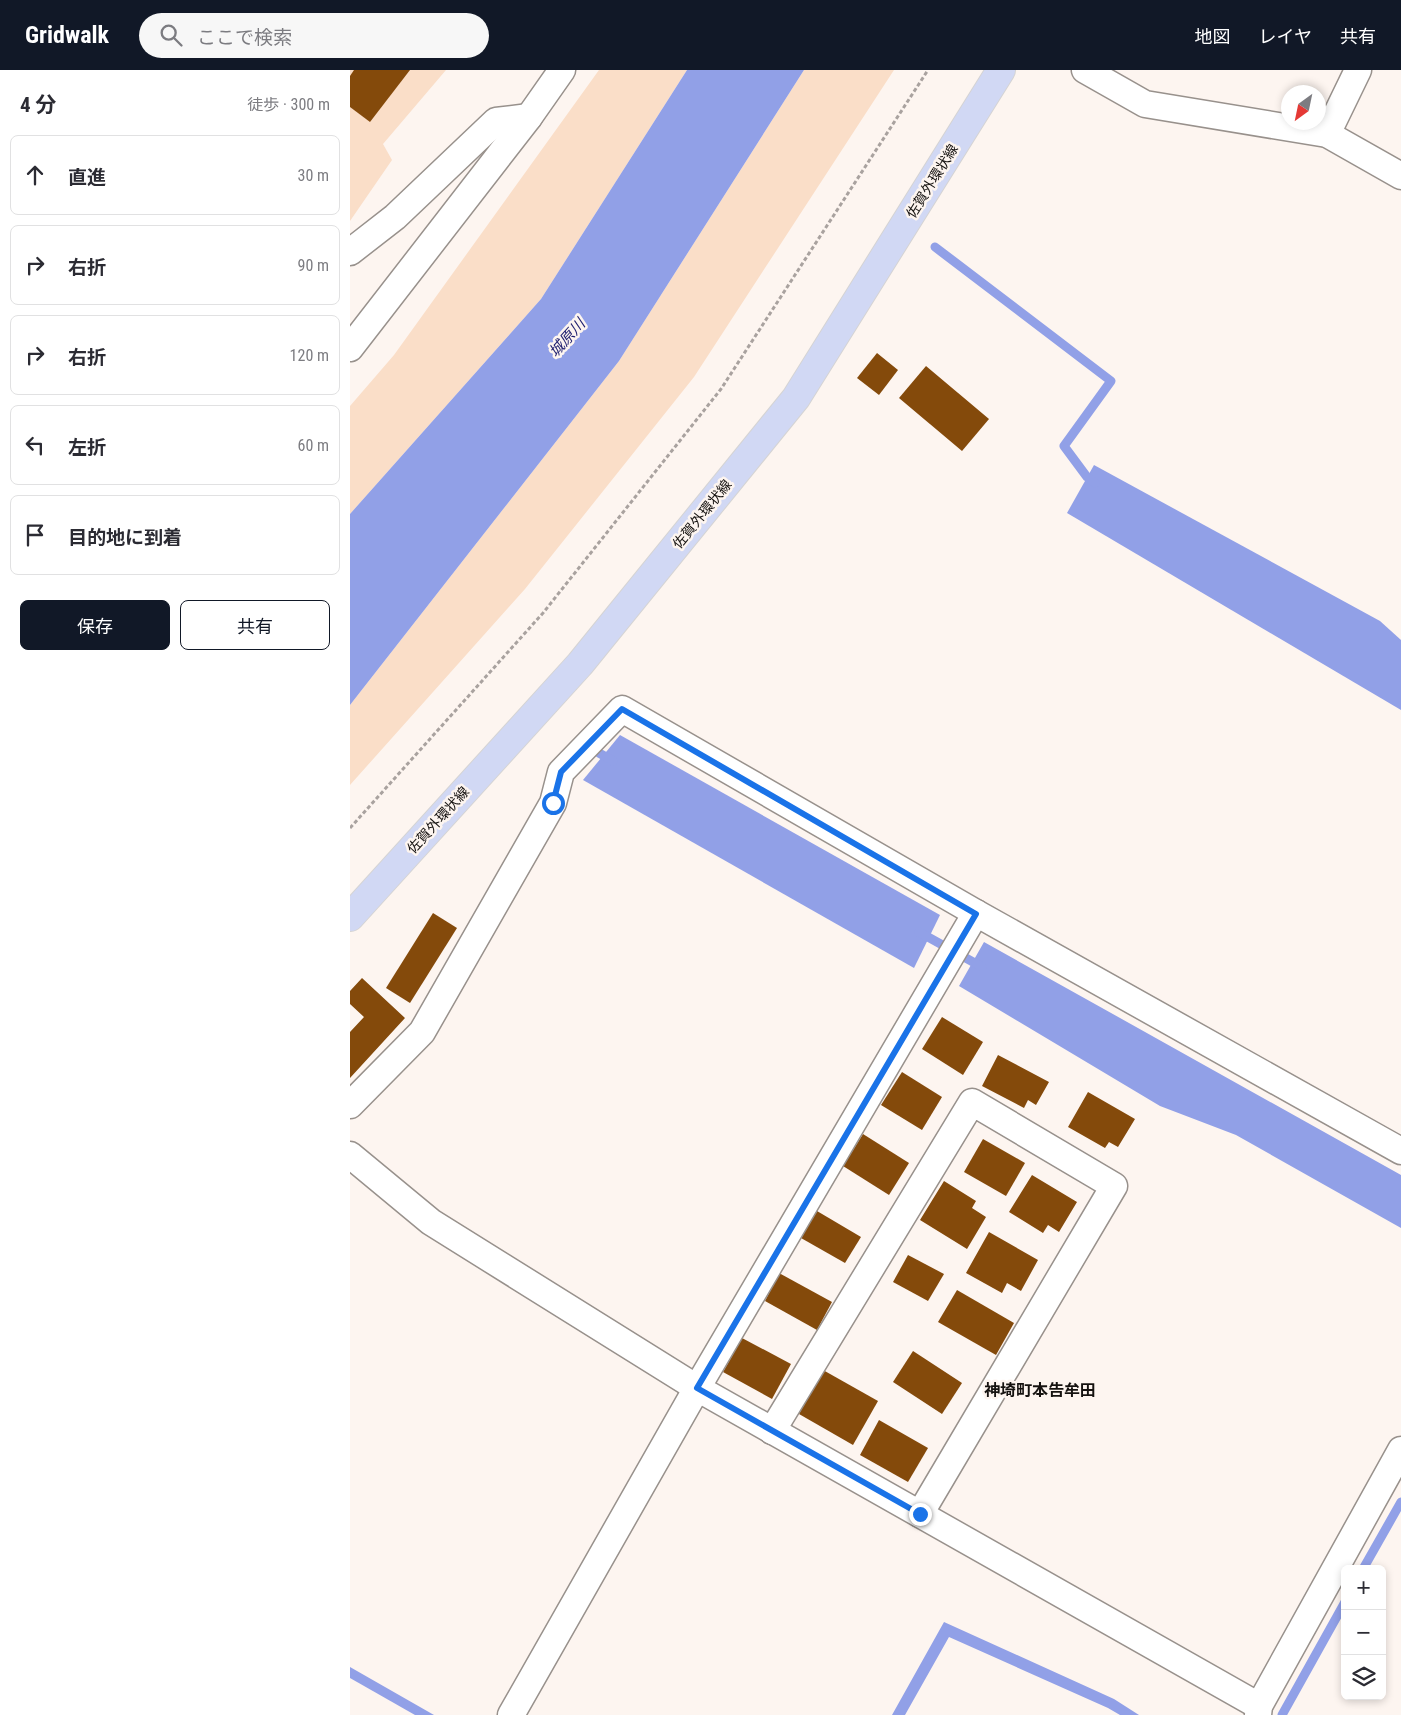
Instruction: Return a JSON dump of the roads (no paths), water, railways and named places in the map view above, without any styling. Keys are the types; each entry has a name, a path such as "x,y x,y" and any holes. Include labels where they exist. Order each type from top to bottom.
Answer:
{"main road":[{"name":"佐賀外環状線","path":"350,918 580,664 796,398 1001,70"}],"street":[{"path":"350,348 529,117 562,70"},
{"path":"1085,70 1145,104 1327,134 1401,176"},
{"path":"1327,134 1358,70"},
{"path":"350,252 395,217 496,120 529,117"},
{"path":"350,1105 422,1032 553,803 561,772 622,709 976,914 1401,1151"},
{"path":"511,1715 697,1388 976,914"},
{"path":"772,1431 972,1102 1114,1186 920,1514"},
{"path":"350,1154 431,1222 697,1388 920,1514 1258,1711 1401,1450"}],"water":[{"name":"城原川","path":"687,70 804,70 619,361 350,705 350,514 541,299"},
{"path":"1094,465 1380,621 1401,640 1401,710 1067,513"},
{"path":"620,735 940,915 914,968 583,780"},
{"path":"984,942 1401,1175 1401,1228 1236,1135 1160,1106 959,986"},
{"path":"944,1622 1114,1699 1139,1715 1120,1715 949,1637 905,1715 892,1715"},
{"path":"350,1667 434,1715 415,1715 350,1678"}],"waterway":[{"path":"935,247 1111,381 1064,446 1087,477 1095,483"},
{"path":"599,753 613,761"},
{"path":"919,932 982,967"},
{"path":"1365,1565 1401,1502"},
{"path":"1282,1715 1341,1609"}],"district":[{"name":"神埼町本告牟田","path":"1040,1390"}]}
